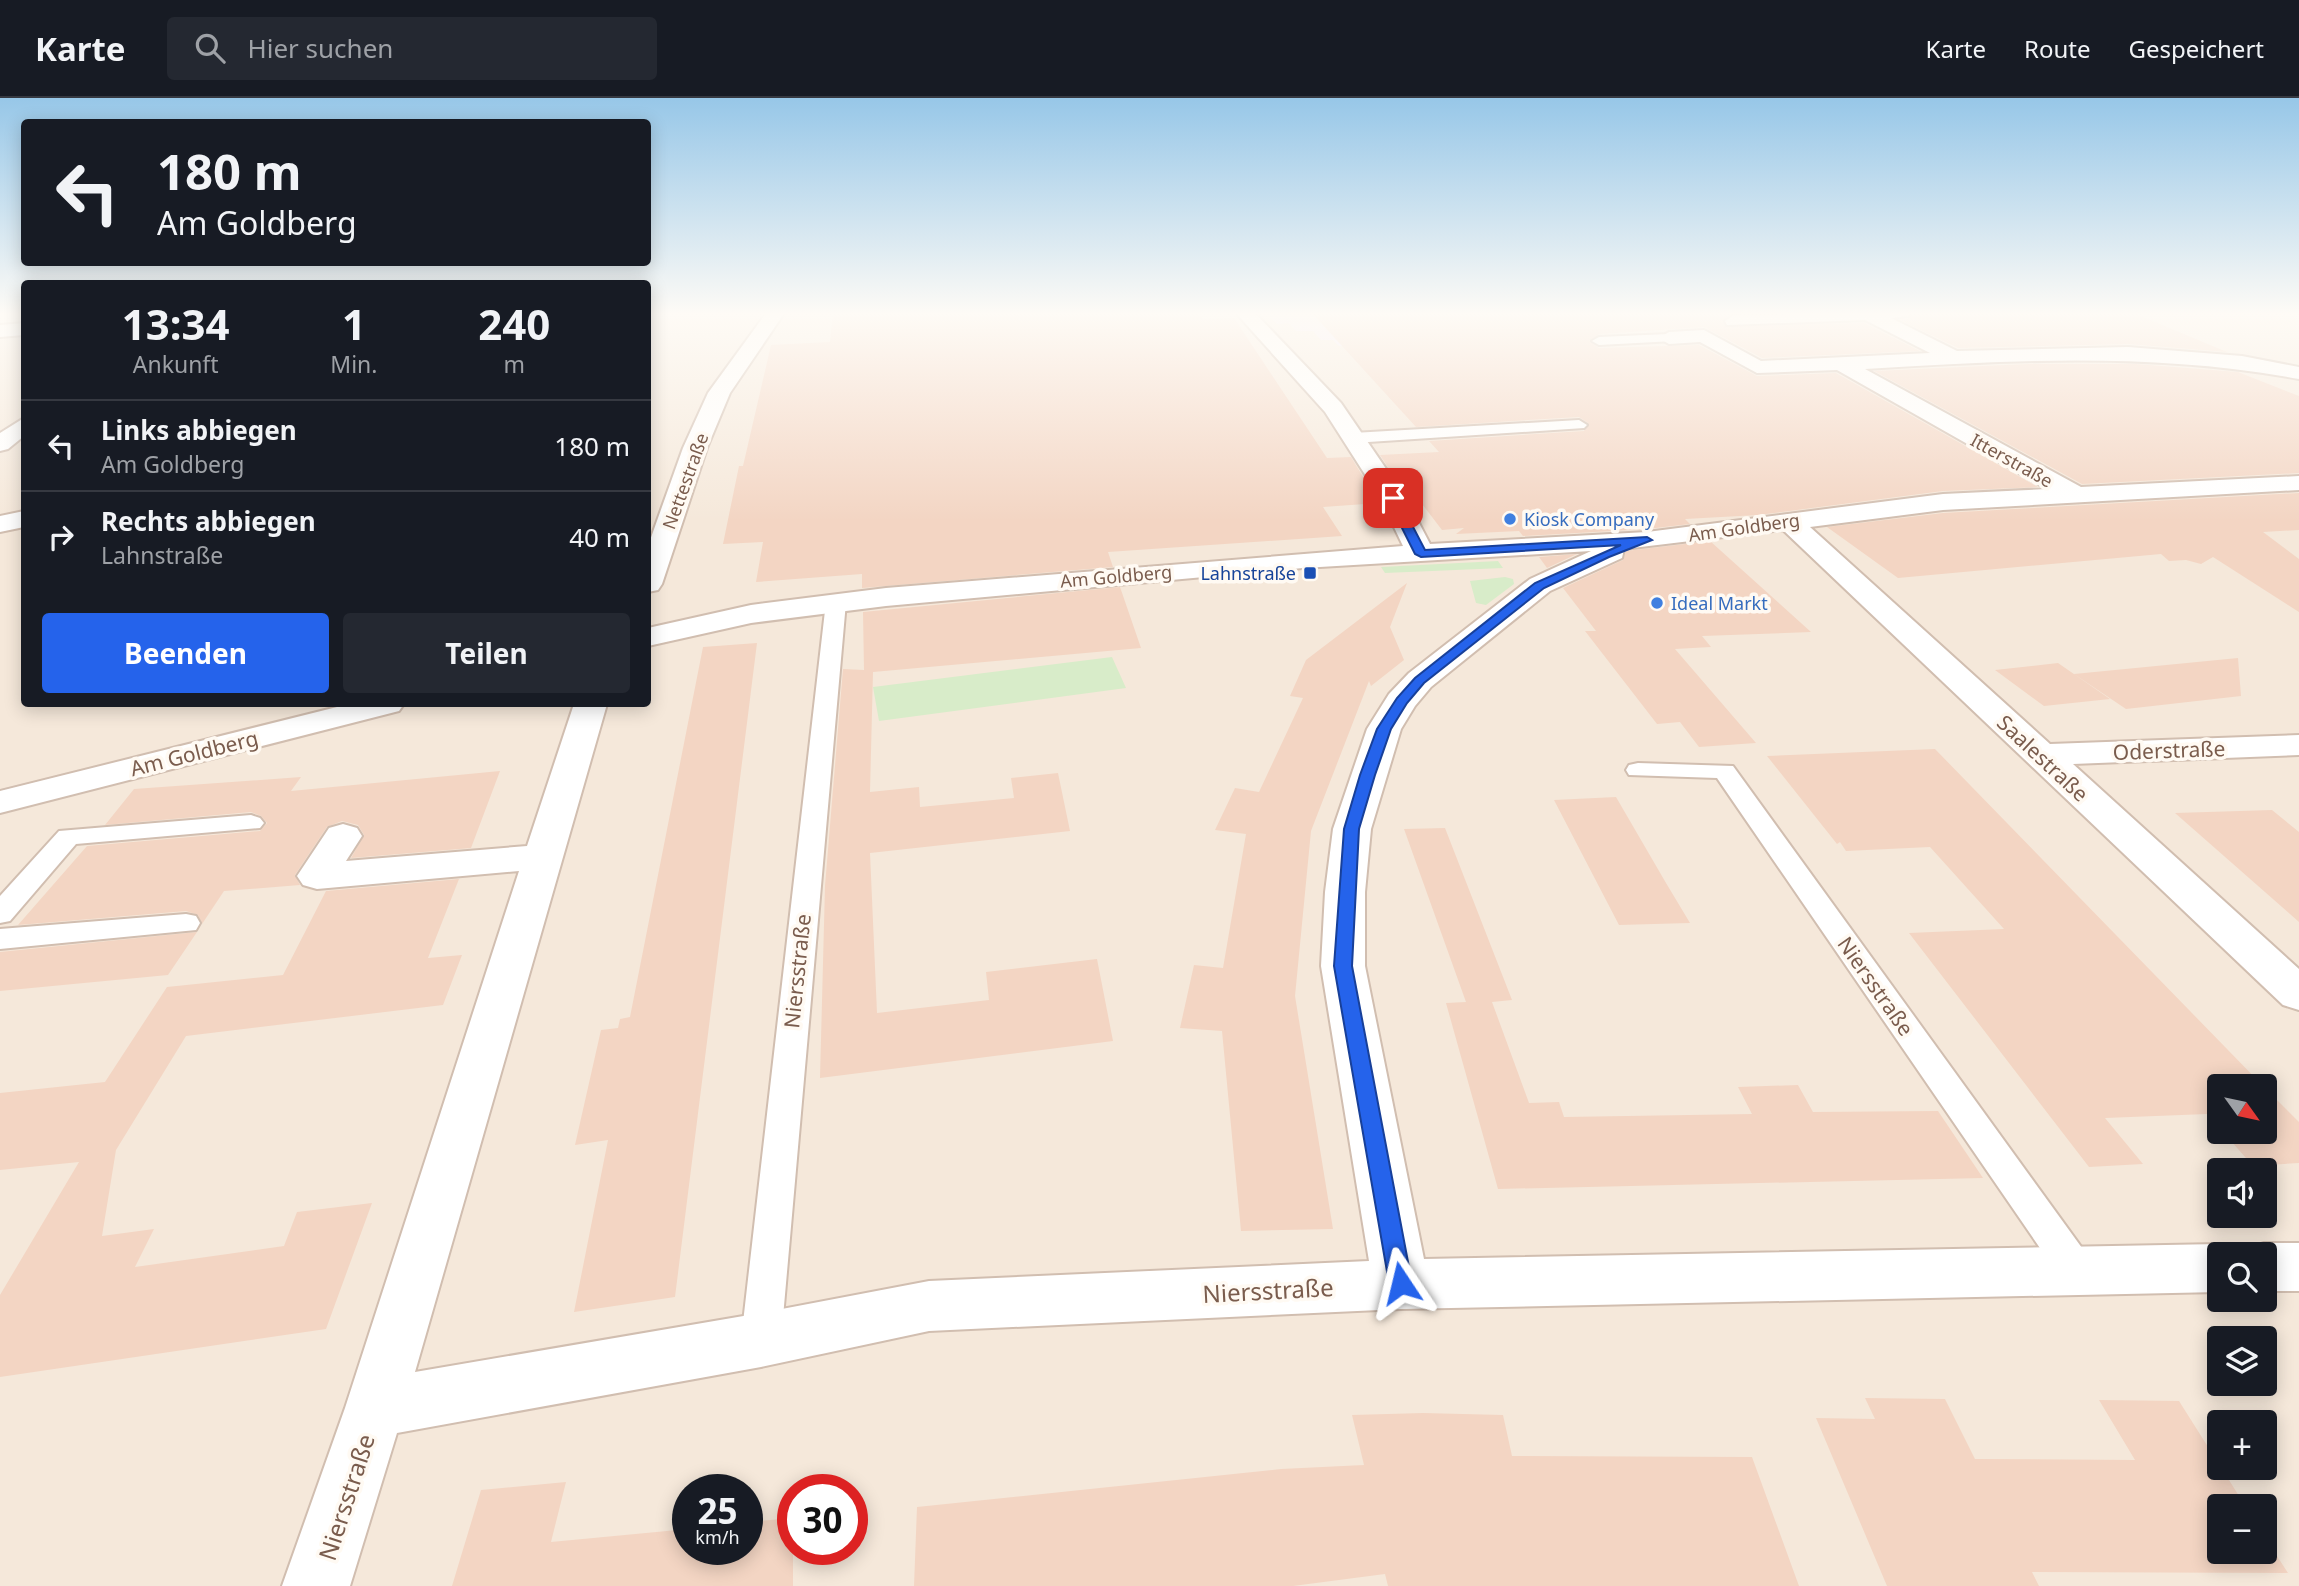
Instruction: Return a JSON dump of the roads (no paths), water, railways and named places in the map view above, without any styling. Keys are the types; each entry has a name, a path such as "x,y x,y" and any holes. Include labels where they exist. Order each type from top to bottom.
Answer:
{"street":[{"name":"Nettestraße","path":"651,575 695,448 719,393 727,381"},
{"path":"1308,381 1333,408 1393,498 1421,554"},
{"name":"Itterstraße","path":"1872,381 2073,494"},
{"path":"0,444 21,427"},
{"name":"Am Goldberg","path":"651,630 836,602 1111,576 1647,540 1929,504 2299,483"},
{"path":"0,524 21,520"},
{"name":"Saalestraße","path":"1788,521 2299,994"},
{"path":"1401,1283 1343,966 1352,829 1367,775 1384,729 1401,701 1420,680 1540,585 1605,554 1647,540"},
{"name":"Am Goldberg","path":"0,802 375,707"},
{"name":"Niersstraße","path":"316,1586 375,1408 589,707"},
{"name":"Oderstraße","path":"2040,755 2299,745"},
{"path":"343,836 317,876 544,857"},
{"path":"2277,1267 2299,1267"},
{"name":"Niersstraße","path":"375,1408 761,1340 929,1306 1401,1283 2207,1268"}],"lane":[{"path":"1353,438 1579,425"},
{"name":"Niersstraße","path":"761,1340 836,602"},
{"name":"Niersstraße","path":"1638,770 1724,771 2077,1271"},
{"path":"0,914 68,837 251,823"},
{"path":"0,939 186,923"}],"place":[{"name":"Kiosk Company","path":"1510,519"},
{"name":"Lahnstraße","path":"1310,573"},
{"name":"Ideal Markt","path":"1657,603"}]}
